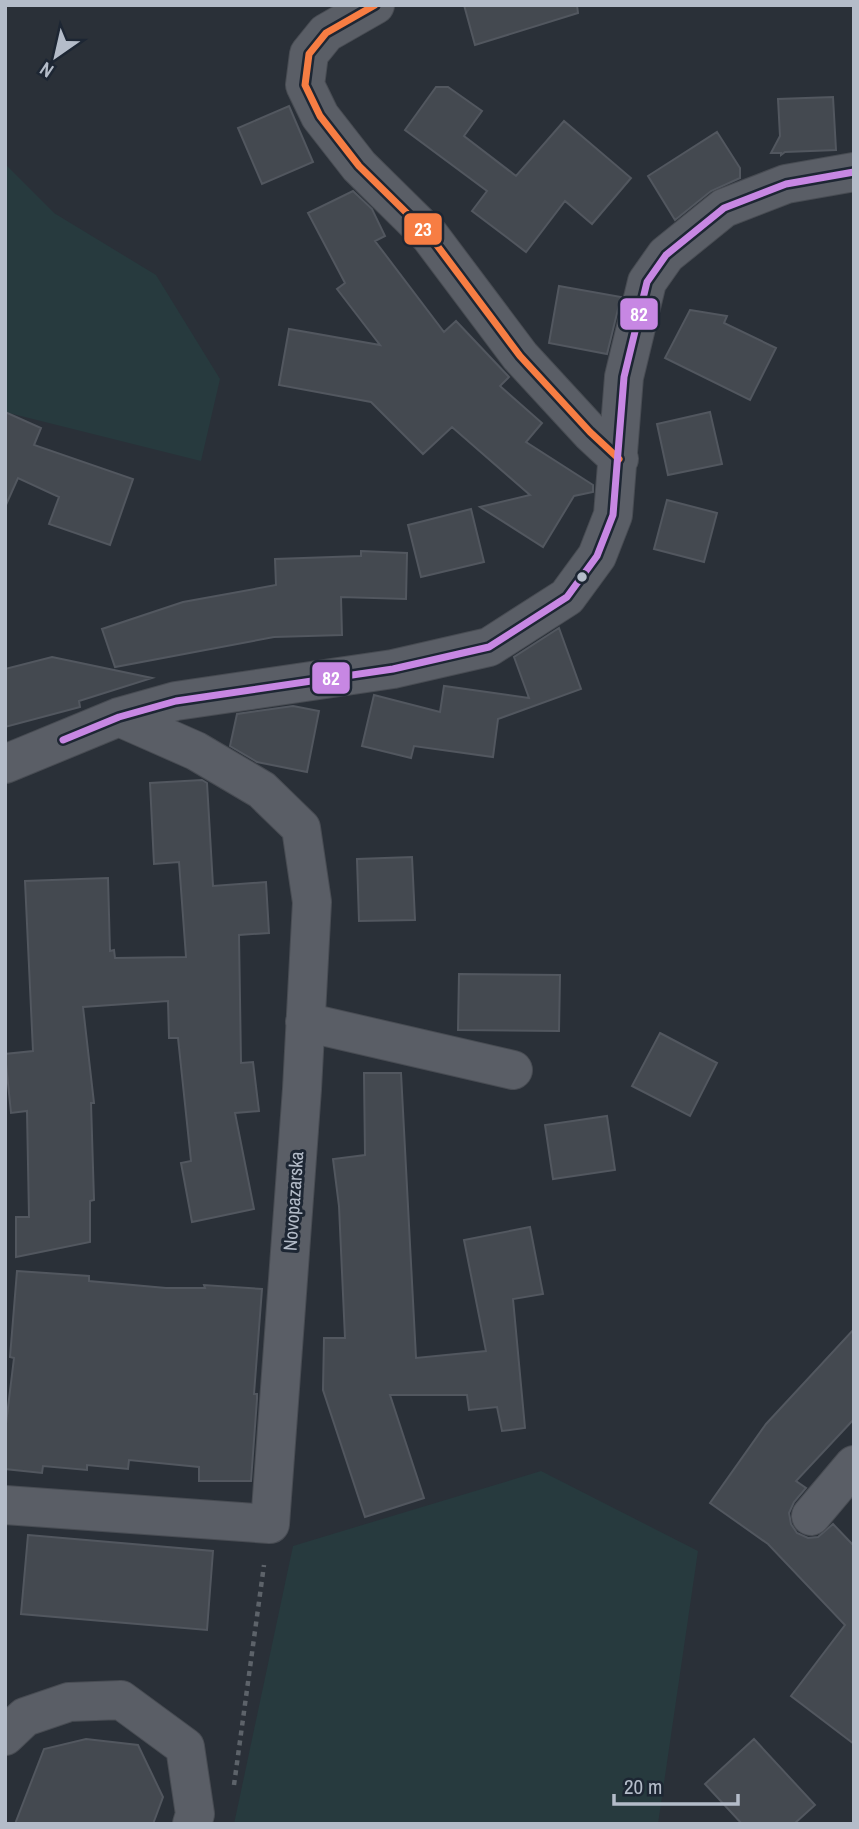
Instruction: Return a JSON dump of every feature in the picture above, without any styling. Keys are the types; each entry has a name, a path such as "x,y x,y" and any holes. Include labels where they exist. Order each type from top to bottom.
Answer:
{"street":[{"path":"375,5 326,33 309,54 305,85 320,116 359,166 430,236 520,356 590,432 619,459"},
{"path":"5,764 119,717 176,701 393,669 489,647 567,597 597,556 613,514 624,377 647,282 666,255 724,208 786,184 854,172"},
{"name":"Novopazarska","path":"119,717 196,751 262,790 301,828 312,902 270,1524"},
{"path":"305,1022 513,1070"},
{"path":"811,1516 854,1465"},
{"path":"5,1504 270,1524"},
{"path":"5,1736 25,1717 69,1702 121,1700 186,1747 195,1814 192,1824"}],"path":[{"path":"232,1797 270,1524"}],"green space":[{"path":"5,164 54,213 156,275 220,379 201,461 5,412"},
{"path":"541,1471 698,1551 658,1824 234,1824 293,1546"}],"building":[{"path":"464,5 577,5 578,13 475,45"},
{"path":"436,87 448,87 482,111 464,136 516,176 564,121 631,178 592,224 565,201 526,252 472,211 487,191 405,130"},
{"path":"833,97 836,150 785,152 781,155 771,153 780,136 778,99"},
{"path":"289,106 313,162 262,184 238,128"},
{"path":"717,132 740,168 740,178 711,191 675,220 648,176"},
{"path":"353,191 372,209 385,236 375,241 444,332 456,321 509,377 500,386 542,423 526,442 593,485 593,492 574,496 543,547 480,507 530,495 452,427 423,454 371,402 279,385 289,329 380,345 337,289 345,283 308,213"},
{"path":"559,286 621,297 607,354 549,343"},
{"path":"690,310 727,316 724,323 776,348 750,400 665,358"},
{"path":"5,412 41,428 34,445 133,479 110,545 49,524 59,497 18,478 5,507"},
{"path":"710,412 722,464 668,475 657,424"},
{"path":"667,500 717,513 704,562 654,549"},
{"path":"471,509 484,562 421,577 408,525"},
{"path":"361,551 407,553 406,599 341,597 342,635 274,637 115,667 102,629 183,602 276,585 275,559 361,556"},
{"path":"559,628 581,689 498,719 493,757 414,746 411,758 362,746 374,695 440,712 444,686 529,698 514,657"},
{"path":"52,657 152,678 79,701 80,707 5,727 5,669"},
{"path":"293,706 319,711 307,772 257,762 230,746 237,714"},
{"path":"202,780 207,783 213,886 266,882 269,933 239,935 241,1063 253,1062 259,1111 235,1113 254,1209 192,1222 181,1163 191,1161 178,1038 169,1038 168,1001 83,1007 94,1103 91,1103 94,1200 90,1201 90,1242 16,1257 16,1217 29,1217 27,1111 11,1113 5,1054 33,1051 25,881 108,878 110,951 114,950 115,958 186,957 179,862 154,864 150,783"},
{"path":"412,857 415,920 359,921 357,859"},
{"path":"459,974 560,975 559,1031 458,1030"},
{"path":"660,1033 717,1063 690,1116 632,1086"},
{"path":"364,1073 401,1073 416,1358 486,1351 464,1240 530,1227 543,1294 513,1299 525,1428 502,1431 497,1407 469,1410 467,1395 390,1395 424,1498 365,1517 323,1390 324,1338 345,1338 339,1206 333,1159 365,1155"},
{"path":"607,1116 615,1170 553,1179 545,1125"},
{"path":"17,1271 89,1276 89,1281 166,1288 205,1288 204,1285 262,1289 251,1481 199,1481 199,1467 129,1460 128,1469 87,1465 87,1470 43,1466 42,1473 5,1469 5,1432 14,1358 10,1357"},
{"path":"854,1329 854,1419 796,1481 806,1488 789,1513 791,1524 797,1533 808,1538 818,1537 833,1524 854,1546 854,1744 791,1696 845,1625 768,1544 710,1503 766,1424"},
{"path":"28,1535 213,1551 207,1630 21,1614"},
{"path":"86,1739 138,1745 163,1797 153,1824 15,1824 44,1749"},
{"path":"754,1739 815,1805 794,1824 742,1824 705,1784"}],"transit line":[{"name":"23","path":"375,5 326,33 309,54 305,85 320,116 359,166 430,236 520,356 590,432 619,459"},
{"name":"82","path":"63,740 119,717 176,701 393,669 489,647 567,597 597,556 613,515 624,377 647,282 666,255 724,208 786,184 854,172"}]}
